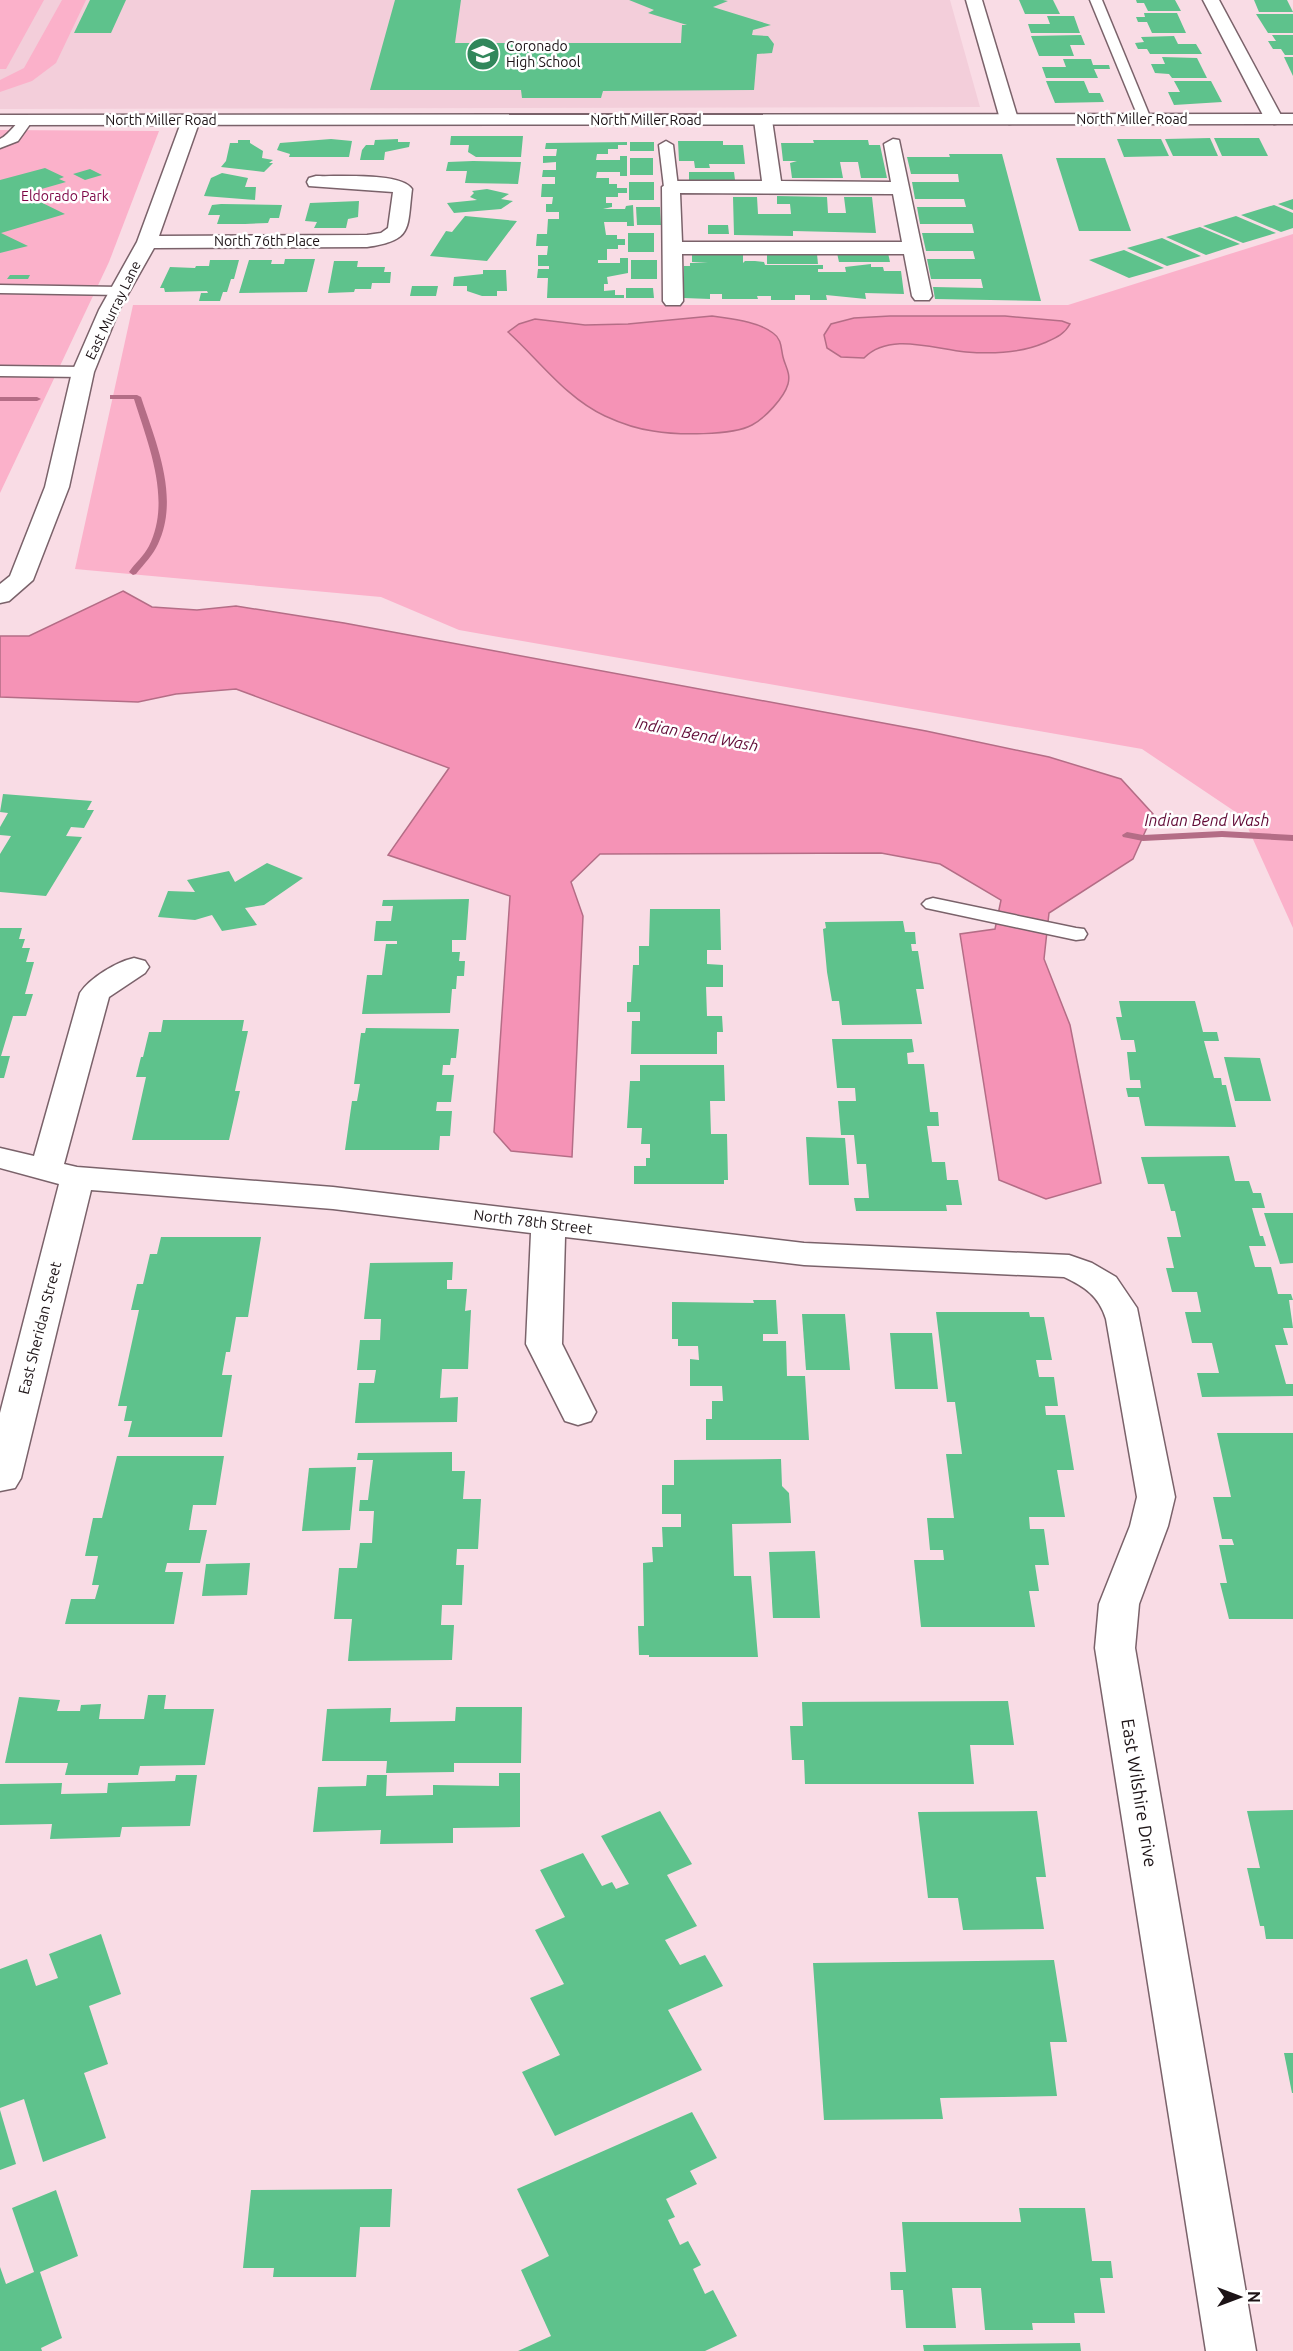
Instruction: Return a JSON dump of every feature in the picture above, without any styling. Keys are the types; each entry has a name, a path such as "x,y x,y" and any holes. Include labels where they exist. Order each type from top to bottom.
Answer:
{"street":[{"path":"974,0 1009,119"},
{"path":"1211,0 1274,119"},
{"name":"North Miller Road","path":"0,120 1293,119"},
{"name":"East Murray Lane","path":"0,596 21,580 34,550 60,476 83,372 120,291 147,242 192,120"},
{"path":"764,120 772,187"},
{"path":"893,144 911,248 922,296"},
{"name":"North 76th Place","path":"147,242 367,241 387,238 397,230 403,189 391,184 316,182"},
{"path":"673,301 671,187 901,188"},
{"path":"671,248 911,248"},
{"name":"East Sheridan Street","path":"2,1478 95,993 134,967"},
{"name":"North 78th Street","path":"0,1158 62,1174 333,1198 804,1254 1069,1266"},
{"path":"548,1224 544,1344 578,1412"},
{"name":"East Wilshire Drive","path":"1069,1266 1102,1282 1118,1299 1124,1319 1156,1497 1149,1526 1119,1604 1114,1648 1231,2351"}],"lane":[{"path":"1096,0 1145,119"},
{"path":"0,144 13,138 27,120"},
{"path":"666,145 671,187"},
{"path":"0,289 120,291"},
{"path":"0,371 83,372"},
{"path":"933,904 1076,934"}],"shaded area":[{"name":"Coronado High School","path":"0,0 950,0 980,107 0,109"}],"green space":[{"path":"0,0 44,0 6,69 0,69"},
{"path":"62,0 86,0 56,63 32,81 0,92 0,80 24,68"},
{"name":"Eldorado Park","path":"0,130 159,131 109,262 0,493"},
{"path":"1293,234 1293,928 1243,817 1142,749 459,630 381,597 75,569 133,305 1068,305"}],"water":[{"path":"712,316 752,323 767,329 780,341 789,376 788,384 783,395 763,418 743,429 689,434 653,431 605,416 565,389 508,332 519,324 535,319 585,325 628,324"},
{"path":"1005,316 1062,321 1070,324 1062,334 1044,343 1006,352 966,352 899,344 874,350 864,358 841,357 827,348 824,335 831,324 854,318"},
{"path":"123,591 152,607 197,610 236,606 344,623 926,731 1049,757 1121,779 1153,814 1133,859 1049,913 1044,959 1070,1025 1101,1183 1046,1199 999,1180 960,934 995,929 1001,900 940,864 881,853 600,854 571,882 583,916 572,1157 511,1151 494,1132 510,896 388,855 449,768 236,689 176,694 138,702 0,697 0,636 29,636"}],"building":[{"path":"90,0 126,0 111,33 74,33"},
{"path":"395,0 461,0 455,43 681,43 682,25 687,25 648,13 654,10 629,0 723,0 728,1 713,7 771,25 753,30 752,35 768,36 774,44 772,53 757,54 754,90 603,91 601,98 522,98 521,90 370,90"},
{"path":"1019,0 1053,0 1060,14 1025,14"},
{"path":"1136,0 1175,0 1181,11 1148,11 1144,3 1137,3"},
{"path":"1254,0 1287,0 1293,12 1259,12"},
{"path":"1144,13 1177,13 1186,33 1152,33 1147,22 1138,22 1136,17 1145,17"},
{"path":"1256,14 1293,14 1293,33 1268,33"},
{"path":"1047,16 1074,16 1080,33 1031,33 1028,24 1050,24"},
{"path":"1081,35 1085,45 1070,45 1074,56 1039,56 1031,36"},
{"path":"1272,35 1293,35 1293,55 1285,55 1281,49 1273,49 1268,41 1276,41"},
{"path":"1174,36 1178,44 1196,44 1202,54 1150,54 1147,49 1138,49 1135,43 1144,42 1141,37"},
{"path":"1162,57 1197,58 1207,78 1172,78 1169,74 1155,73 1151,64 1165,64"},
{"path":"1284,57 1293,57 1293,76"},
{"path":"1063,59 1091,59 1093,65 1109,65 1110,69 1094,69 1098,78 1046,78 1042,67 1066,67"},
{"path":"1046,81 1084,81 1089,93 1100,93 1104,102 1055,103"},
{"path":"1174,81 1211,81 1222,102 1174,105 1168,92 1180,92"},
{"path":"451,136 523,136 521,157 476,157 468,152 469,145 450,145"},
{"path":"1210,138 1218,156 1173,156 1165,139"},
{"path":"1214,138 1259,138 1268,156 1222,156"},
{"path":"331,139 352,141 349,157 289,157 290,154 277,150 280,143"},
{"path":"398,139 398,142 410,142 409,147 385,152 384,160 360,160 362,150 366,145 374,145 375,140"},
{"path":"1117,139 1161,139 1169,156 1124,157"},
{"path":"238,140 250,140 250,143 263,151 262,158 273,160 269,163 273,163 264,172 221,167 226,161 230,143 238,143"},
{"path":"813,140 868,140 869,145 880,145 887,178 861,178 858,162 840,162 843,178 792,178 790,163 797,161 783,161 781,143 814,143"},
{"path":"678,141 723,141 723,145 743,145 745,164 709,164 710,168 695,168 694,161 679,161"},
{"path":"627,142 627,145 618,145 618,149 608,149 608,154 597,154 596,160 620,160 620,156 627,156 627,176 620,176 620,172 597,172 596,178 609,178 609,184 617,184 617,188 627,188 627,193 618,193 618,197 606,197 606,203 612,203 612,207 603,209 625,209 626,206 633,205 634,226 627,226 627,222 604,222 606,235 617,235 617,239 625,239 625,245 618,245 618,249 607,249 607,260 598,260 598,263 620,263 620,258 628,258 628,273 607,277 608,284 604,284 604,291 615,290 615,295 624,295 624,298 547,298 548,278 537,278 538,269 549,269 549,266 538,266 538,255 547,255 548,246 536,246 537,234 547,234 548,219 559,219 559,212 546,212 546,204 552,204 553,197 541,197 542,184 555,184 555,177 542,177 543,170 556,170 556,162 543,163 543,156 556,156 557,149 545,149 546,143"},
{"path":"630,142 654,142 654,151 630,151"},
{"path":"949,154 1002,154 1041,301 935,299 933,287 983,288 981,279 931,279 927,259 975,259 973,251 926,251 922,233 974,233 972,224 920,224 917,207 966,207 964,199 915,199 912,182 959,182 958,174 911,174 907,157 950,157"},
{"path":"630,158 653,158 653,175 630,175"},
{"path":"1056,158 1105,158 1131,231 1079,231"},
{"path":"448,162 521,162 518,184 465,183 467,171 446,171"},
{"path":"45,168 64,177 59,179 66,182 24,194 65,214 1,233 28,246 0,253 0,180"},
{"path":"90,169 102,175 85,180 73,174"},
{"path":"689,172 734,172 735,180 689,180"},
{"path":"222,173 248,178 245,187 256,187 255,200 204,196 211,178"},
{"path":"629,182 654,182 654,200 629,200"},
{"path":"487,189 509,194 501,199 513,201 501,209 454,213 447,203 477,200 470,197 474,193 472,191"},
{"path":"777,196 827,197 828,213 846,213 844,197 872,197 876,233 793,231 793,236 734,235 733,197 757,197 758,214 791,214 790,204 777,204"},
{"path":"1293,199 1293,210 1278,204"},
{"path":"359,201 358,217 348,219 346,228 314,228 317,222 305,221 310,203"},
{"path":"212,205 282,205 279,218 270,218 268,223 217,224 220,215 208,215"},
{"path":"1274,205 1293,213 1293,228 1281,232 1241,215"},
{"path":"636,207 660,207 661,225 637,225"},
{"path":"465,216 517,221 487,261 430,256 446,231 452,232"},
{"path":"1236,216 1276,233 1243,243 1203,226"},
{"path":"708,225 728,225 729,234 708,234"},
{"path":"1200,227 1240,244 1206,255 1166,237"},
{"path":"628,233 654,233 654,252 628,252"},
{"path":"1162,238 1201,256 1167,266 1127,248"},
{"path":"1124,250 1164,268 1129,278 1089,260"},
{"path":"692,252 743,252 743,263 755,261 764,262 765,265 823,265 823,269 818,269 818,272 846,272 845,267 871,264 871,267 883,267 884,271 901,271 904,294 865,293 866,299 826,295 827,300 810,300 810,295 795,295 795,300 771,300 771,296 757,296 758,299 722,299 722,294 710,294 710,299 684,298 684,266 690,266 690,263 708,263 692,262"},
{"path":"837,253 888,253 890,262 839,262"},
{"path":"767,254 817,254 818,264 767,264"},
{"path":"285,259 315,259 307,292 239,293 249,260 272,260 271,264 284,264"},
{"path":"210,260 239,260 234,279 231,279 227,292 223,292 220,301 199,301 201,293 208,293 207,291 165,292 164,288 160,288 170,267 209,266"},
{"path":"631,260 657,260 657,279 631,279"},
{"path":"334,261 358,261 357,267 385,267 384,272 391,272 390,283 372,283 371,289 355,289 354,292 328,293"},
{"path":"483,270 506,270 507,291 497,291 497,296 482,296 467,291 467,286 453,286 454,277 483,274"},
{"path":"10,275 30,275 28,279 7,279"},
{"path":"412,286 438,286 436,296 410,296"},
{"path":"626,288 653,288 654,298 626,298"},
{"path":"3,794 92,801 87,810 94,810 84,828 71,827 66,836 82,837 46,896 0,892 0,854 11,836 0,835 0,827 8,813 0,812"},
{"path":"267,863 303,878 264,905 245,908 257,925 222,931 212,915 195,920 158,917 168,891 195,892 187,880 229,871 235,882"},
{"path":"469,899 466,940 452,940 452,952 460,952 459,961 465,961 464,976 457,976 456,989 452,989 450,1013 362,1014 367,975 382,975 386,944 397,944 397,941 374,941 376,921 391,921 393,906 382,906 383,900"},
{"path":"650,909 720,909 721,950 707,950 707,964 723,965 723,987 706,987 707,1016 722,1016 723,1032 717,1032 717,1054 631,1054 632,1021 640,1021 640,1012 627,1012 627,1002 631,1002 633,965 639,965 639,946 649,946"},
{"path":"903,921 905,932 915,932 916,944 911,944 912,951 918,951 924,989 916,989 922,1024 842,1025 839,1001 832,1001 827,972 823,929 826,928 825,922"},
{"path":"0,928 22,928 19,939 25,939 22,948 30,948 26,962 34,962 25,994 33,994 26,1016 13,1016 1,1056 10,1056 4,1078 0,1078"},
{"path":"1119,1001 1195,1001 1203,1032 1217,1032 1219,1041 1204,1041 1214,1078 1221,1078 1222,1085 1226,1085 1236,1127 1145,1126 1139,1097 1128,1097 1126,1088 1141,1088 1140,1080 1130,1080 1127,1052 1136,1052 1134,1040 1121,1040 1116,1017 1122,1017"},
{"path":"163,1020 244,1020 242,1031 248,1031 235,1091 240,1091 229,1140 132,1140 146,1077 136,1077 141,1057 143,1057 149,1032 161,1032"},
{"path":"366,1028 459,1029 456,1058 451,1058 450,1065 443,1065 442,1075 454,1075 451,1102 437,1102 436,1111 452,1111 450,1136 440,1136 439,1150 345,1150 352,1101 357,1101 360,1084 354,1084 361,1033 365,1033"},
{"path":"832,1039 912,1039 914,1052 907,1053 908,1064 924,1064 930,1112 938,1112 939,1126 927,1126 932,1162 945,1162 947,1180 958,1180 962,1205 946,1205 947,1211 856,1211 854,1198 869,1198 866,1164 857,1164 854,1135 841,1135 838,1101 856,1101 855,1088 837,1088"},
{"path":"1224,1057 1260,1058 1271,1101 1235,1101"},
{"path":"640,1065 724,1065 725,1101 710,1101 711,1134 727,1134 728,1180 724,1180 724,1184 634,1184 634,1166 646,1166 646,1158 650,1158 650,1144 641,1144 642,1128 627,1128 630,1081 640,1081"},
{"path":"806,1137 845,1138 849,1185 809,1185"},
{"path":"1229,1156 1235,1181 1249,1181 1253,1193 1261,1193 1265,1208 1252,1208 1260,1236 1263,1236 1266,1246 1249,1246 1255,1267 1271,1267 1278,1294 1291,1294 1293,1300 1289,1300 1293,1328 1283,1328 1288,1345 1275,1345 1286,1384 1293,1384 1293,1396 1202,1397 1197,1373 1219,1373 1212,1343 1192,1343 1185,1312 1201,1312 1197,1292 1172,1292 1166,1268 1174,1268 1167,1237 1181,1237 1175,1211 1171,1211 1164,1184 1148,1184 1141,1157"},
{"path":"1264,1213 1293,1213 1293,1263 1280,1264"},
{"path":"161,1237 261,1237 248,1317 236,1317 230,1352 226,1352 222,1375 232,1375 222,1437 128,1437 132,1421 124,1421 127,1406 118,1406 139,1310 131,1310 137,1284 143,1284 150,1254 157,1254"},
{"path":"453,1262 452,1280 447,1280 447,1289 467,1289 465,1311 471,1310 468,1369 442,1369 440,1398 458,1397 457,1422 355,1423 359,1383 374,1383 376,1370 357,1370 360,1340 380,1340 381,1319 364,1319 370,1263"},
{"path":"753,1300 776,1300 778,1334 763,1334 763,1341 786,1341 787,1376 805,1376 809,1440 706,1440 706,1419 712,1419 712,1401 723,1401 722,1386 690,1386 690,1359 699,1360 698,1346 678,1346 678,1339 672,1339 672,1302 754,1303"},
{"path":"936,1312 1029,1312 1030,1317 1044,1317 1052,1360 1036,1360 1039,1377 1054,1377 1058,1406 1045,1406 1046,1415 1065,1415 1074,1470 1057,1470 1065,1517 1029,1517 1030,1529 1044,1529 1049,1565 1035,1565 1039,1591 1029,1591 1035,1627 921,1627 914,1560 944,1560 943,1550 930,1550 927,1518 954,1518 946,1454 962,1454 955,1402 947,1402"},
{"path":"802,1314 845,1314 850,1370 806,1370"},
{"path":"890,1333 932,1333 938,1389 895,1389"},
{"path":"1217,1433 1293,1433 1293,1619 1229,1619 1220,1583 1227,1583 1219,1545 1234,1545 1232,1539 1222,1539 1213,1497 1231,1497"},
{"path":"452,1452 452,1471 465,1471 463,1499 481,1499 478,1549 457,1549 456,1565 464,1565 462,1605 442,1605 441,1625 454,1625 452,1660 348,1661 352,1619 334,1619 339,1568 357,1568 360,1543 372,1543 374,1511 359,1511 360,1500 368,1500 373,1460 357,1460 358,1453"},
{"path":"117,1456 224,1456 216,1505 193,1505 189,1530 207,1530 200,1563 167,1563 165,1572 183,1572 174,1624 65,1624 71,1599 95,1599 99,1585 92,1585 98,1556 85,1556 93,1518 102,1518"},
{"path":"781,1459 782,1486 789,1493 791,1523 732,1524 734,1576 751,1576 758,1657 649,1657 649,1655 639,1655 638,1626 644,1626 643,1563 653,1562 652,1547 663,1547 662,1527 681,1527 681,1514 662,1514 662,1485 674,1485 674,1460"},
{"path":"356,1467 350,1530 302,1531 309,1468"},
{"path":"815,1551 820,1618 773,1618 769,1552"},
{"path":"250,1563 247,1595 202,1596 206,1564"},
{"path":"148,1695 166,1695 164,1709 214,1709 205,1765 140,1766 138,1775 65,1775 68,1763 5,1763 19,1697 60,1700 57,1711 80,1711 81,1705 101,1704 99,1719 144,1719"},
{"path":"1008,1701 1014,1745 970,1745 974,1784 805,1784 804,1760 792,1760 790,1726 803,1726 802,1702"},
{"path":"456,1707 522,1707 521,1763 454,1763 454,1772 386,1773 387,1761 322,1761 327,1709 391,1708 390,1722 455,1721"},
{"path":"499,1773 520,1773 520,1827 453,1828 453,1843 380,1844 381,1830 313,1832 318,1787 366,1786 367,1775 387,1775 386,1796 433,1795 433,1785 499,1786"},
{"path":"176,1775 197,1775 190,1826 122,1827 120,1837 50,1839 52,1824 0,1825 0,1784 62,1783 61,1794 107,1793 108,1783 175,1781"},
{"path":"1293,1810 1293,1939 1266,1939 1264,1926 1260,1926 1247,1868 1260,1868 1247,1811"},
{"path":"660,1811 692,1864 667,1875 697,1926 665,1940 680,1965 705,1955 723,1986 668,2010 702,2070 555,2136 522,2072 560,2055 530,1998 564,1984 535,1930 565,1917 540,1870 583,1853 602,1886 612,1882 616,1889 629,1884 601,1836"},
{"path":"1037,1811 1046,1877 1036,1877 1044,1929 963,1930 958,1898 928,1898 918,1812"},
{"path":"101,1934 121,1994 89,2006 108,2064 84,2073 106,2138 43,2162 24,2099 0,2108 0,1969 27,1959 36,1986 58,1978 49,1954"},
{"path":"1054,1960 1067,2042 1050,2042 1057,2096 940,2098 943,2119 824,2120 813,1963"},
{"path":"1284,2053 1293,2053 1293,2093 1292,2093"},
{"path":"0,2110 16,2164 0,2170"},
{"path":"692,2112 717,2158 690,2171 697,2184 666,2199 675,2217 668,2220 680,2245 688,2241 701,2265 693,2269 705,2294 713,2290 737,2336 705,2351 518,2351 551,2336 521,2270 549,2256 517,2189"},
{"path":"392,2189 390,2227 360,2227 356,2277 273,2277 274,2268 243,2268 251,2190"},
{"path":"56,2190 78,2256 40,2272 62,2338 41,2348 42,2351 0,2351 0,2267 6,2284 34,2272 12,2208"},
{"path":"1019,2208 1085,2208 1092,2261 1111,2261 1113,2278 1100,2278 1105,2313 1074,2313 1075,2323 1032,2323 1033,2330 985,2330 981,2288 952,2288 956,2328 906,2328 903,2290 891,2290 890,2272 906,2272 902,2222 1021,2222"},
{"path":"1080,2343 1081,2351 924,2351 923,2345"}],"waterway":[{"name":"Indian Bend Wash","path":"113,397 137,397 154,452 162,491 160,529 153,546 133,572"},
{"name":"Indian Bend Wash","path":"0,399 37,399"},
{"name":"Indian Bend Wash","path":"1127,835 1143,838 1222,834 1293,838"}],"place":[{"name":"Coronado High School","path":"483,54"}]}
